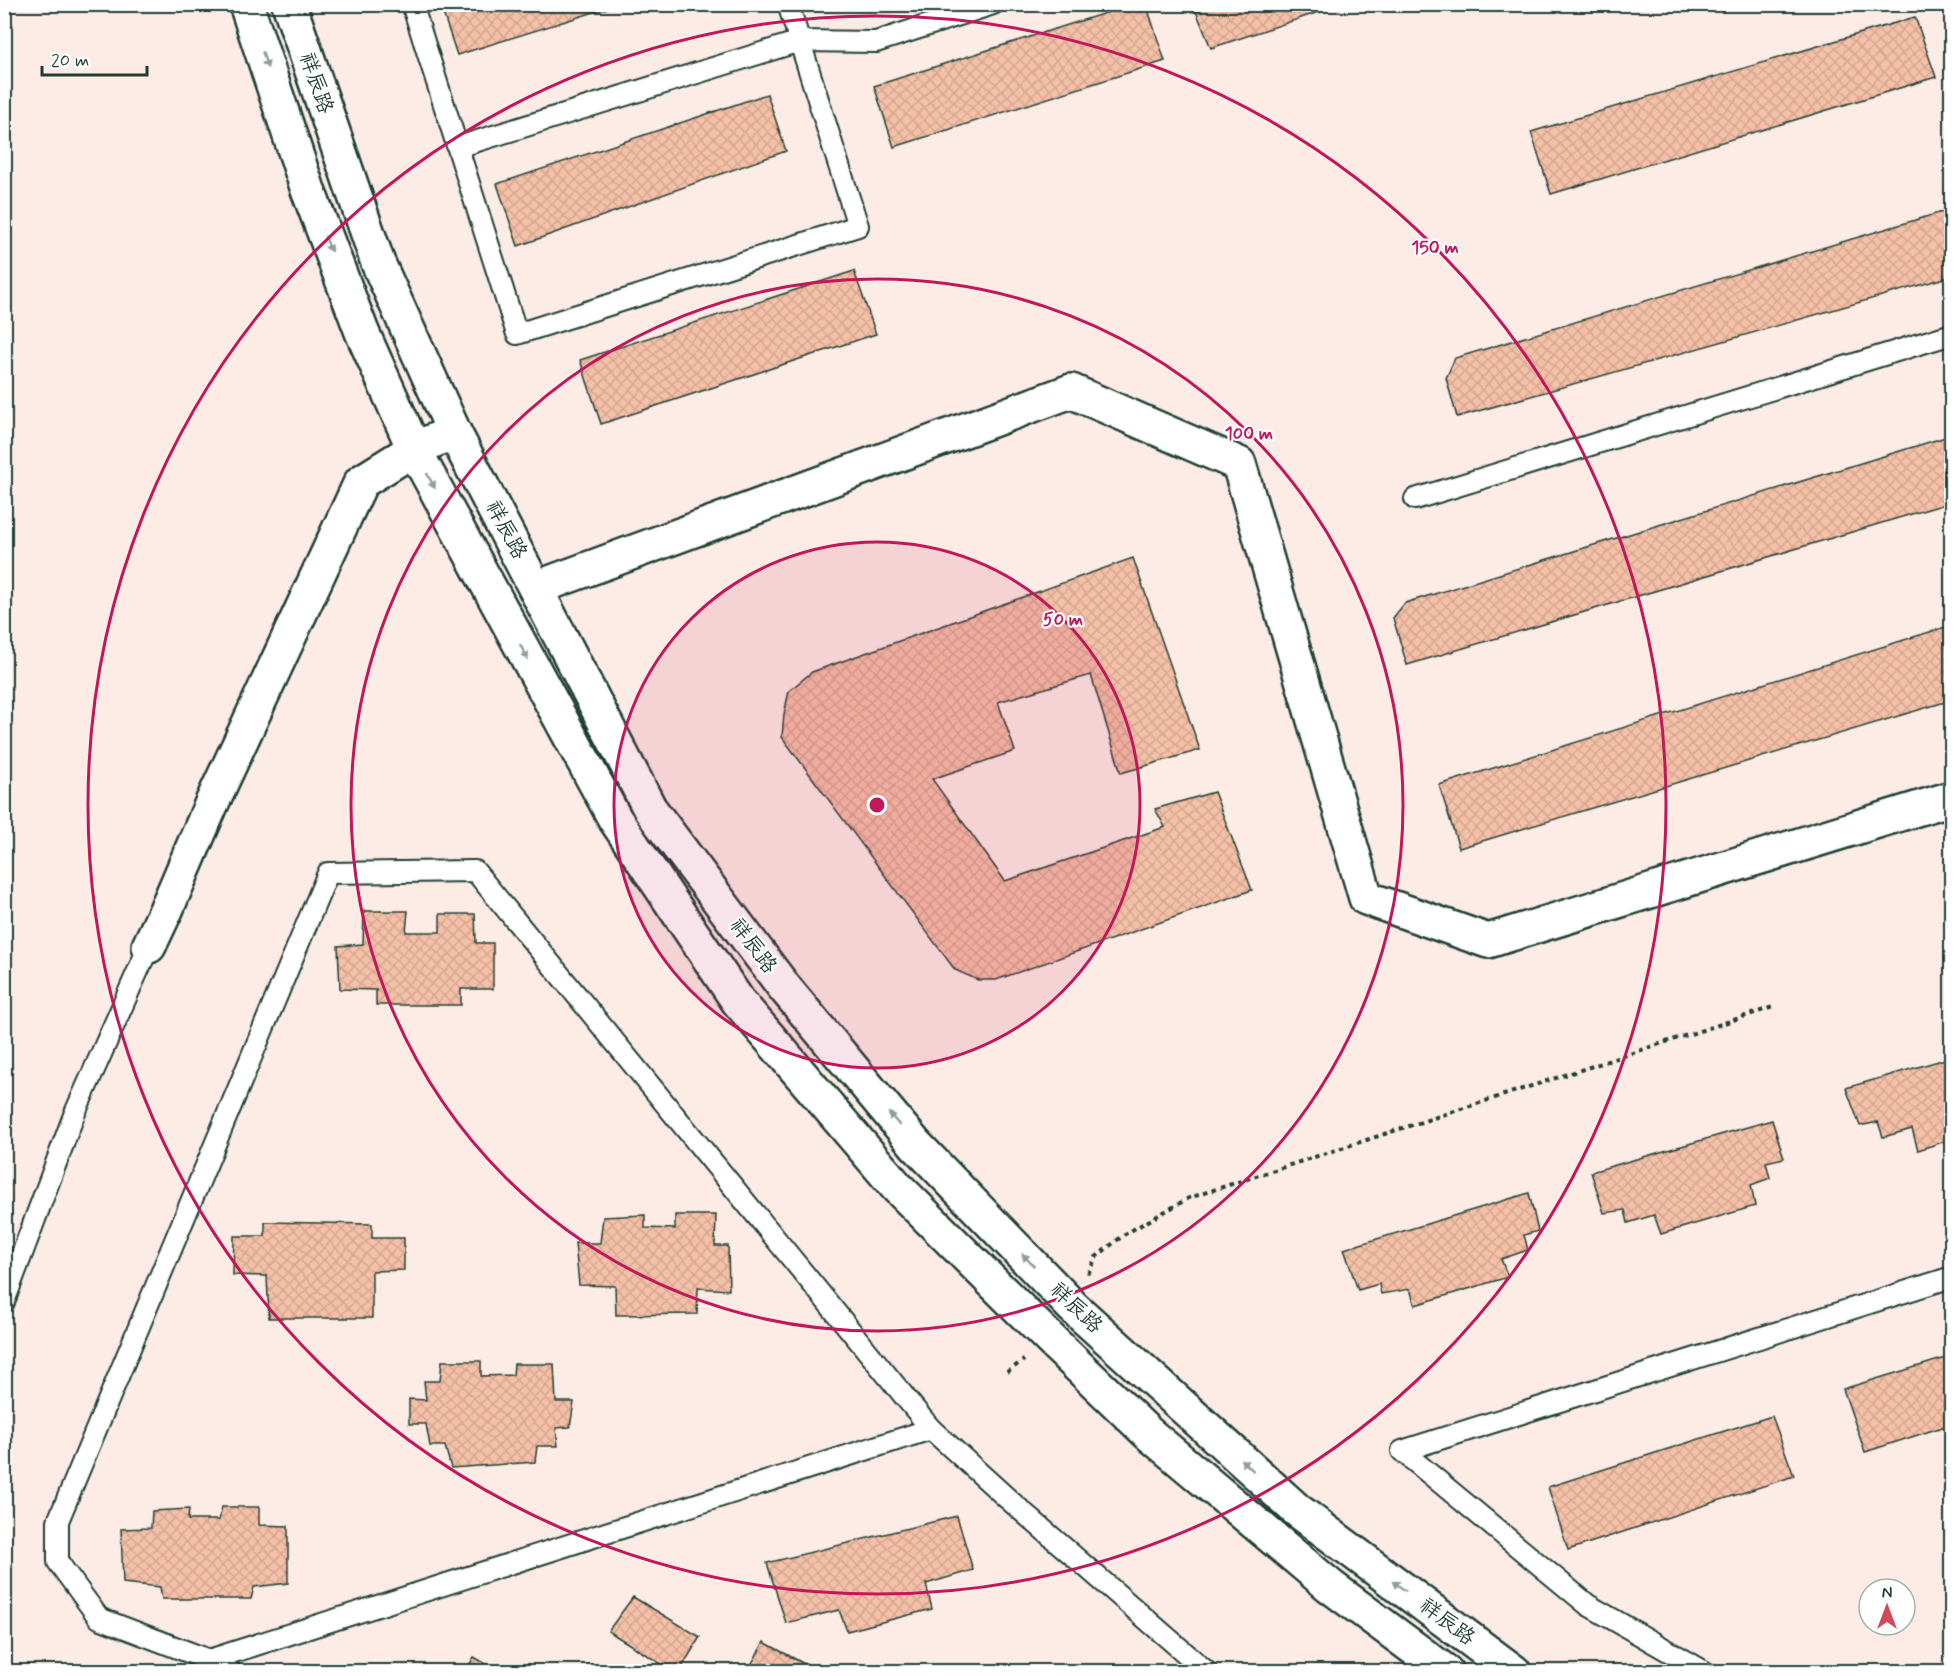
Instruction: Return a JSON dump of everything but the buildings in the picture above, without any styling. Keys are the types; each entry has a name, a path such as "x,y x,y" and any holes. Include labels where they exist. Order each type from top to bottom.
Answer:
{"street":[{"name":"祥辰路","path":"246,4 316,212 362,332 414,449 615,819 738,1001 897,1187 1148,1433 1321,1578 1446,1671"},
{"name":"祥辰路","path":"289,4 378,263 454,432 650,809 784,987 916,1145 1073,1307 1297,1510 1514,1671"},
{"path":"536,588 1071,391 1239,464 1366,898 1488,941 1952,798"},
{"path":"149,946 211,805 361,482 414,449 454,432"}],"lane":[{"path":"412,4 517,334 858,226 788,4"},
{"path":"458,147 800,41 876,42 993,4"},
{"path":"1415,499 1952,334"},
{"path":"231,1671 209,1660 99,1618 58,1562 58,1521 328,873 475,871 931,1429 1008,1499 1207,1671"},
{"path":"4,1302 74,1115 149,946"},
{"path":"1705,1671 1588,1605 1402,1451 1952,1276"},
{"path":"209,1660 931,1429"}],"path":[{"path":"1073,1307 1096,1257 1125,1234 1189,1198 1776,1006"},
{"path":"1007,1372 1051,1340"}]}
